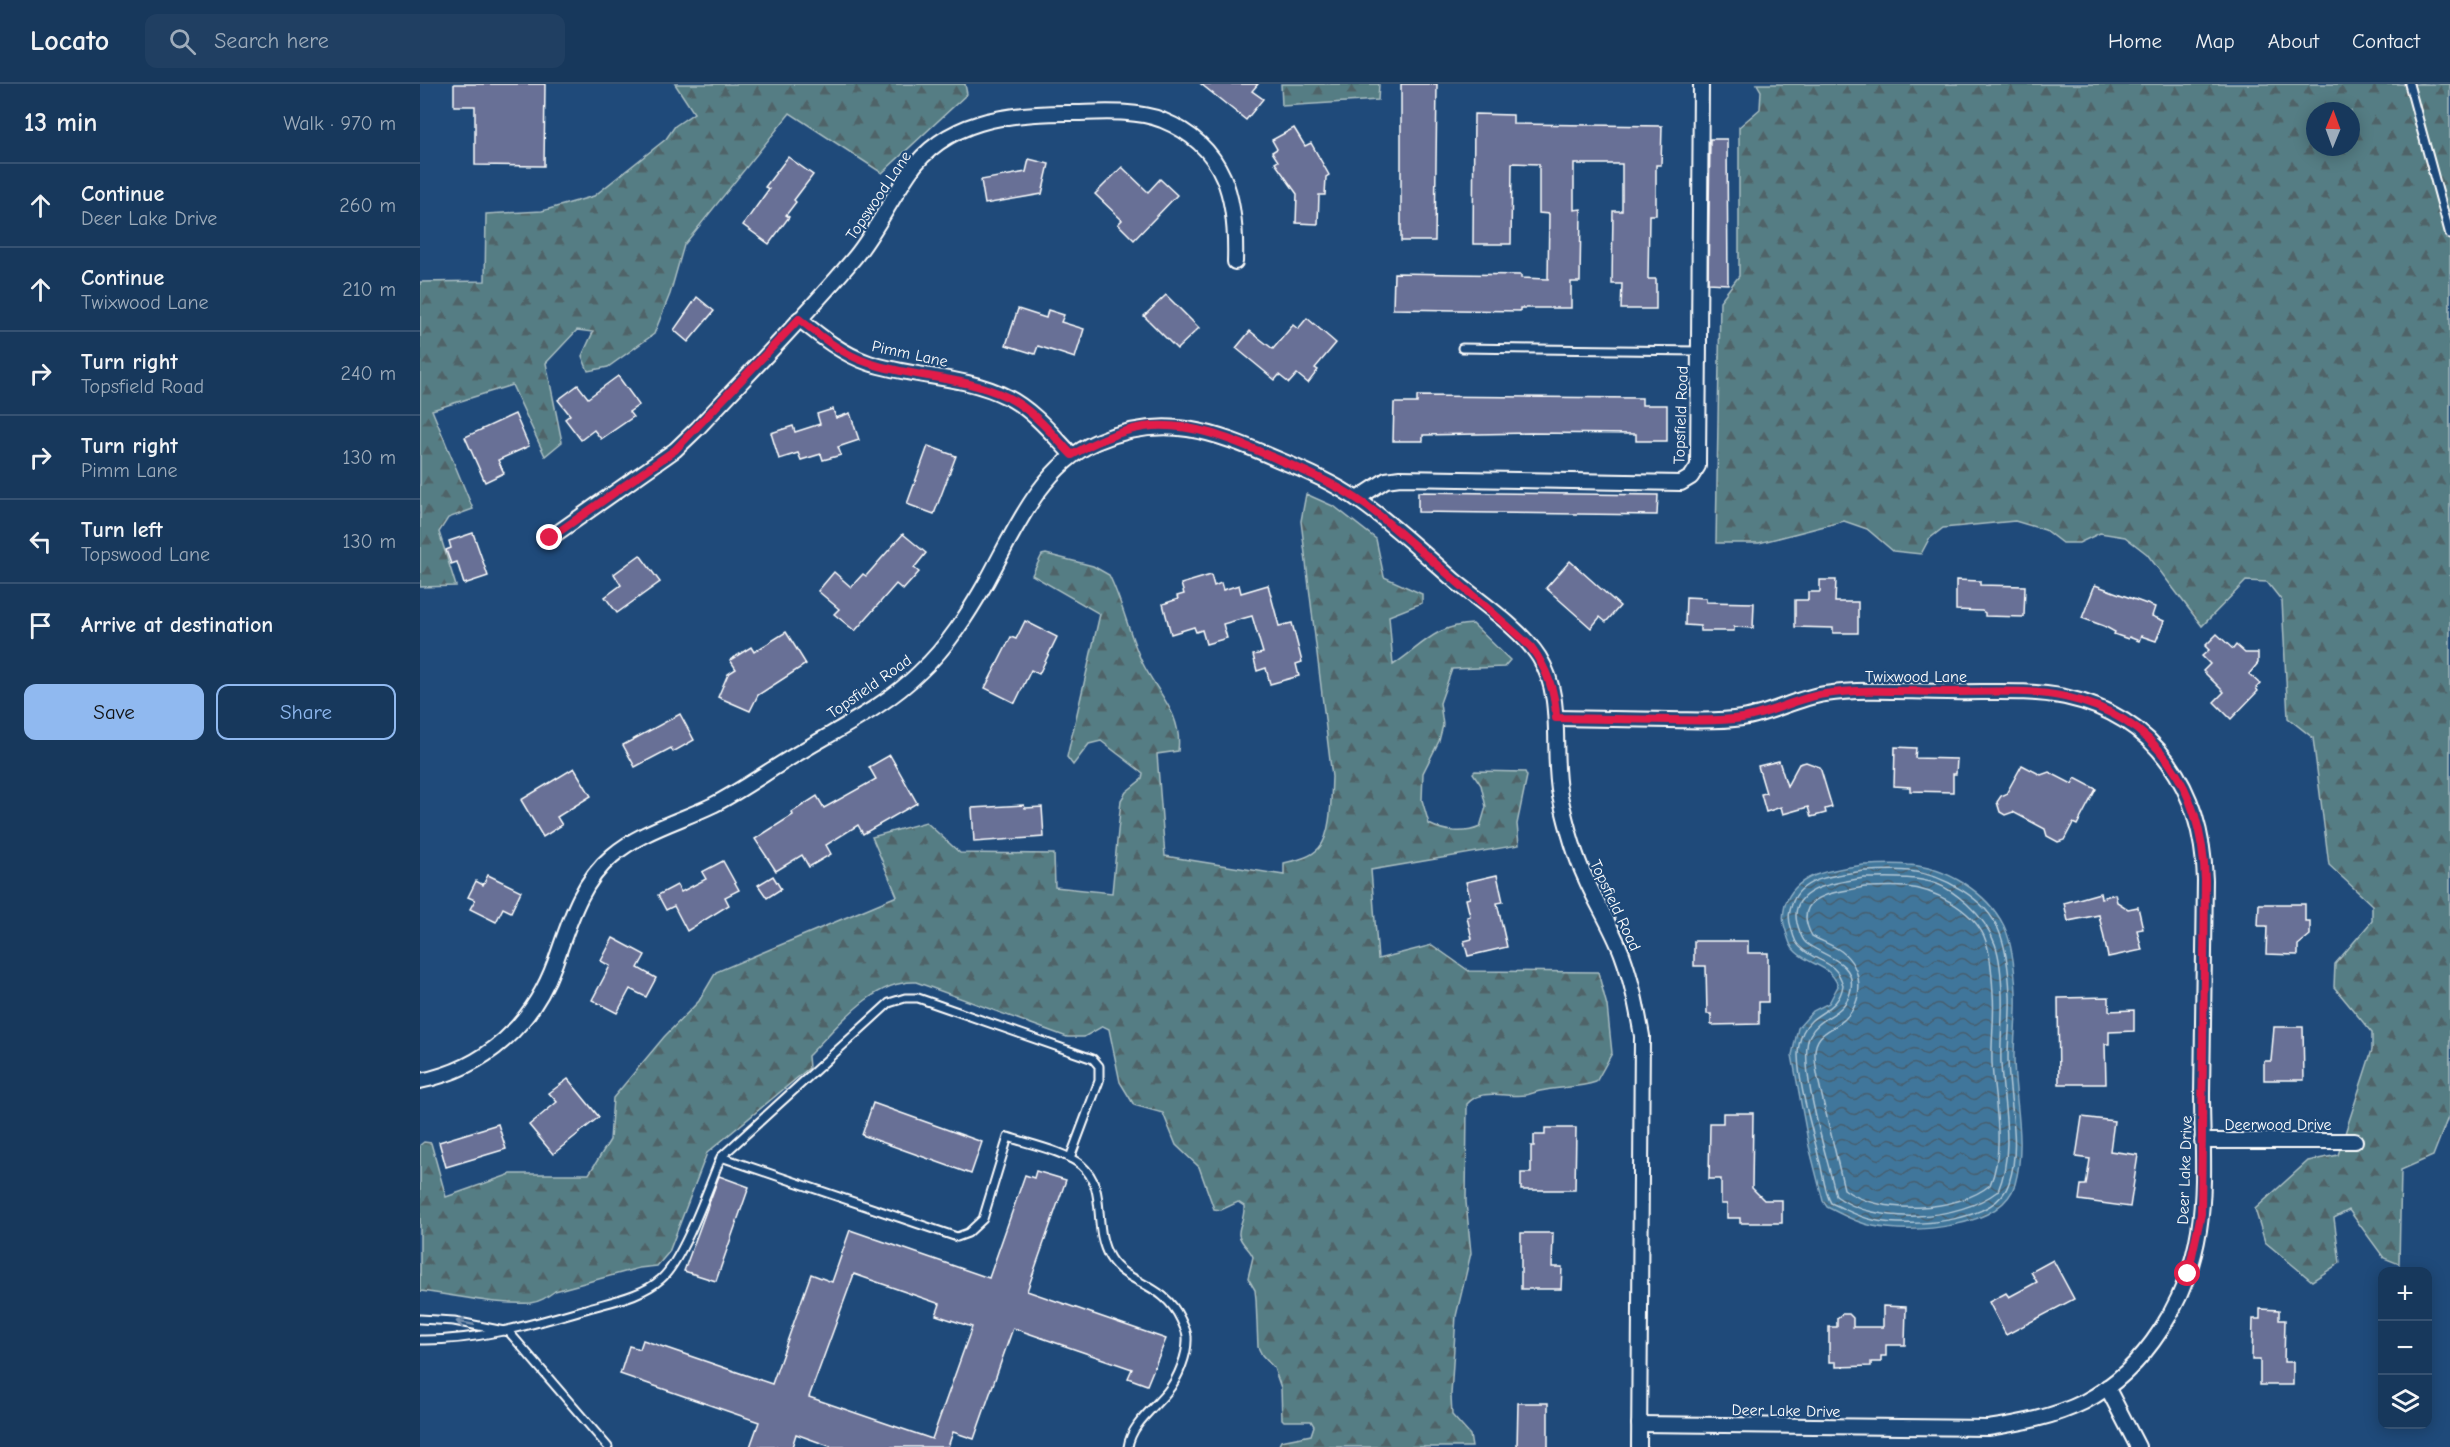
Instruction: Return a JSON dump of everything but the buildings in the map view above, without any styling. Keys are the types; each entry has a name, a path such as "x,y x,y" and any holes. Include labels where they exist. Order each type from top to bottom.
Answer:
{"street":[{"name":"Topsfield Road","path":"1357,499 1386,480 1400,478 1681,483 1691,477 1698,466 1701,84"},
{"name":"Topswood Lane","path":"550,538 675,450 854,258 885,215 910,170 924,155 962,129 1004,116 1026,113 1137,114 1159,119 1178,127 1205,148 1226,181 1233,206 1235,262"},
{"name":"Pimm Lane","path":"799,319 843,351 868,363 960,381 1010,398 1044,425 1072,455"},
{"name":"Topsfield Road","path":"420,1081 452,1073 465,1067 501,1044 526,1019 544,990 578,900 610,857 630,843 740,791 874,708 917,676 950,640 1030,504 1072,455 1092,444 1119,434 1152,426 1183,427 1211,433 1296,467 1357,499 1384,519 1531,647 1542,661 1556,718 1556,769 1563,811 1580,866 1622,953 1634,993 1642,1036 1639,1447"},
{"name":"Twixwood Lane","path":"1556,718 1713,720 1742,718 1811,697 1850,692 2015,693 2064,697"},
{"name":"Deer Lake Drive","path":"1639,1424 1988,1428 2024,1423 2084,1402 2107,1387 2134,1362 2169,1319 2188,1274 2201,1214 2205,880 2202,839 2188,795 2175,772 2144,735 2109,712 2064,697"},
{"name":"Deerwood Drive","path":"2202,1141 2355,1141"},
{"path":"2107,1387 2138,1447"}],"lane":[{"path":"2409,84 2450,235"},
{"path":"1462,348 1699,351"},
{"path":"420,1340 452,1341 509,1332 631,1295 661,1279 679,1256 722,1157 890,1003 905,998 918,998 1093,1059 1099,1066 1099,1081 1070,1158"},
{"path":"722,1157 957,1237 968,1233 982,1219 1008,1137 1070,1158 1089,1174 1098,1193 1098,1218 1102,1240 1111,1260 1132,1277 1160,1292 1177,1310 1187,1335 1184,1359 1169,1390 1145,1416 1129,1441 1128,1447"},
{"path":"420,1319 454,1321 509,1332 608,1447"}],"green space":[{"path":"675,84 965,84 967,94 882,173 790,113 684,245 670,294 654,334 608,367 588,371 582,356 593,332 577,330 546,363 562,442 545,456 512,385 432,410 473,509 448,518 439,532 456,586 420,587 420,282 485,281 486,214 542,211 594,196 666,139 675,126 694,113"},
{"path":"1281,84 1379,84 1378,100 1282,106"},
{"path":"1757,84 2450,84 2450,1112 2433,1156 2401,1170 2399,1264 2384,1258 2349,1210 2334,1218 2340,1263 2312,1281 2265,1242 2255,1209 2308,1161 2338,1155 2372,1050 2372,1033 2334,987 2335,964 2372,921 2372,905 2329,865 2313,738 2288,718 2282,601 2267,582 2246,581 2202,626 2147,554 2125,537 2100,533 2079,543 2062,543 2045,530 2015,521 1943,528 1929,539 1921,554 1893,551 1867,529 1844,521 1759,543 1716,543 1720,301 1739,276 1739,127 1760,109 1761,91"},
{"path":"1306,494 1335,507 1376,539 1384,577 1422,594 1422,603 1389,616 1393,665 1439,632 1460,625 1473,624 1510,660 1504,667 1452,669 1440,703 1443,725 1439,741 1423,773 1422,800 1429,824 1441,829 1468,831 1480,827 1486,807 1481,785 1473,773 1475,771 1525,772 1527,776 1517,824 1519,845 1371,870 1378,959 1432,945 1469,971 1598,972 1607,1006 1612,1053 1596,1082 1519,1096 1487,1094 1467,1104 1466,1202 1471,1253 1456,1316 1451,1395 1452,1415 1470,1435 1472,1447 1278,1447 1281,1441 1311,1435 1314,1426 1311,1421 1284,1421 1282,1419 1281,1388 1274,1368 1258,1347 1255,1290 1248,1278 1253,1257 1239,1235 1244,1206 1238,1202 1221,1210 1214,1209 1199,1167 1176,1145 1163,1113 1134,1105 1120,1082 1109,1029 1103,1026 1084,1037 1067,1037 916,982 900,983 885,989 856,1007 808,1056 809,1068 707,1153 669,1252 657,1266 639,1268 555,1291 530,1303 488,1301 420,1291 420,1145 424,1142 431,1143 446,1197 511,1174 589,1174 610,1140 613,1098 664,1037 699,1001 716,972 897,896 872,837 926,822 960,853 1054,854 1055,887 1112,893 1121,800 1126,792 1142,779 1143,773 1101,741 1089,744 1073,765 1067,757 1100,614 1032,575 1042,555 1046,554 1093,566 1109,575 1142,662 1173,715 1179,738 1178,751 1157,754 1165,856 1284,875 1284,863 1303,858 1319,848 1329,824 1332,777 1301,521"}],"water":[{"path":"1897,864 1922,867 1951,876 1987,902 2004,926 2010,942 2016,993 2014,1057 2020,1136 2015,1184 2007,1199 1993,1211 1953,1225 1909,1229 1867,1225 1827,1207 1823,1201 1809,1146 1792,1055 1798,1028 1813,1011 1829,1003 1838,986 1831,974 1794,950 1784,925 1783,914 1790,894 1807,879 1828,871 1863,865"}],"route":[{"path":"550,538 675,450 799,319 821,337 868,363 960,381 1010,398 1044,425 1072,455 1092,444 1119,434 1152,426 1183,427 1238,442 1330,484 1357,499 1384,519 1531,647 1542,661 1548,678 1556,718 1713,720 1742,718 1811,697 1850,692 2044,694 2085,702 2109,712 2144,735 2175,772 2188,795 2202,839 2205,880 2201,1214 2188,1274"}]}
